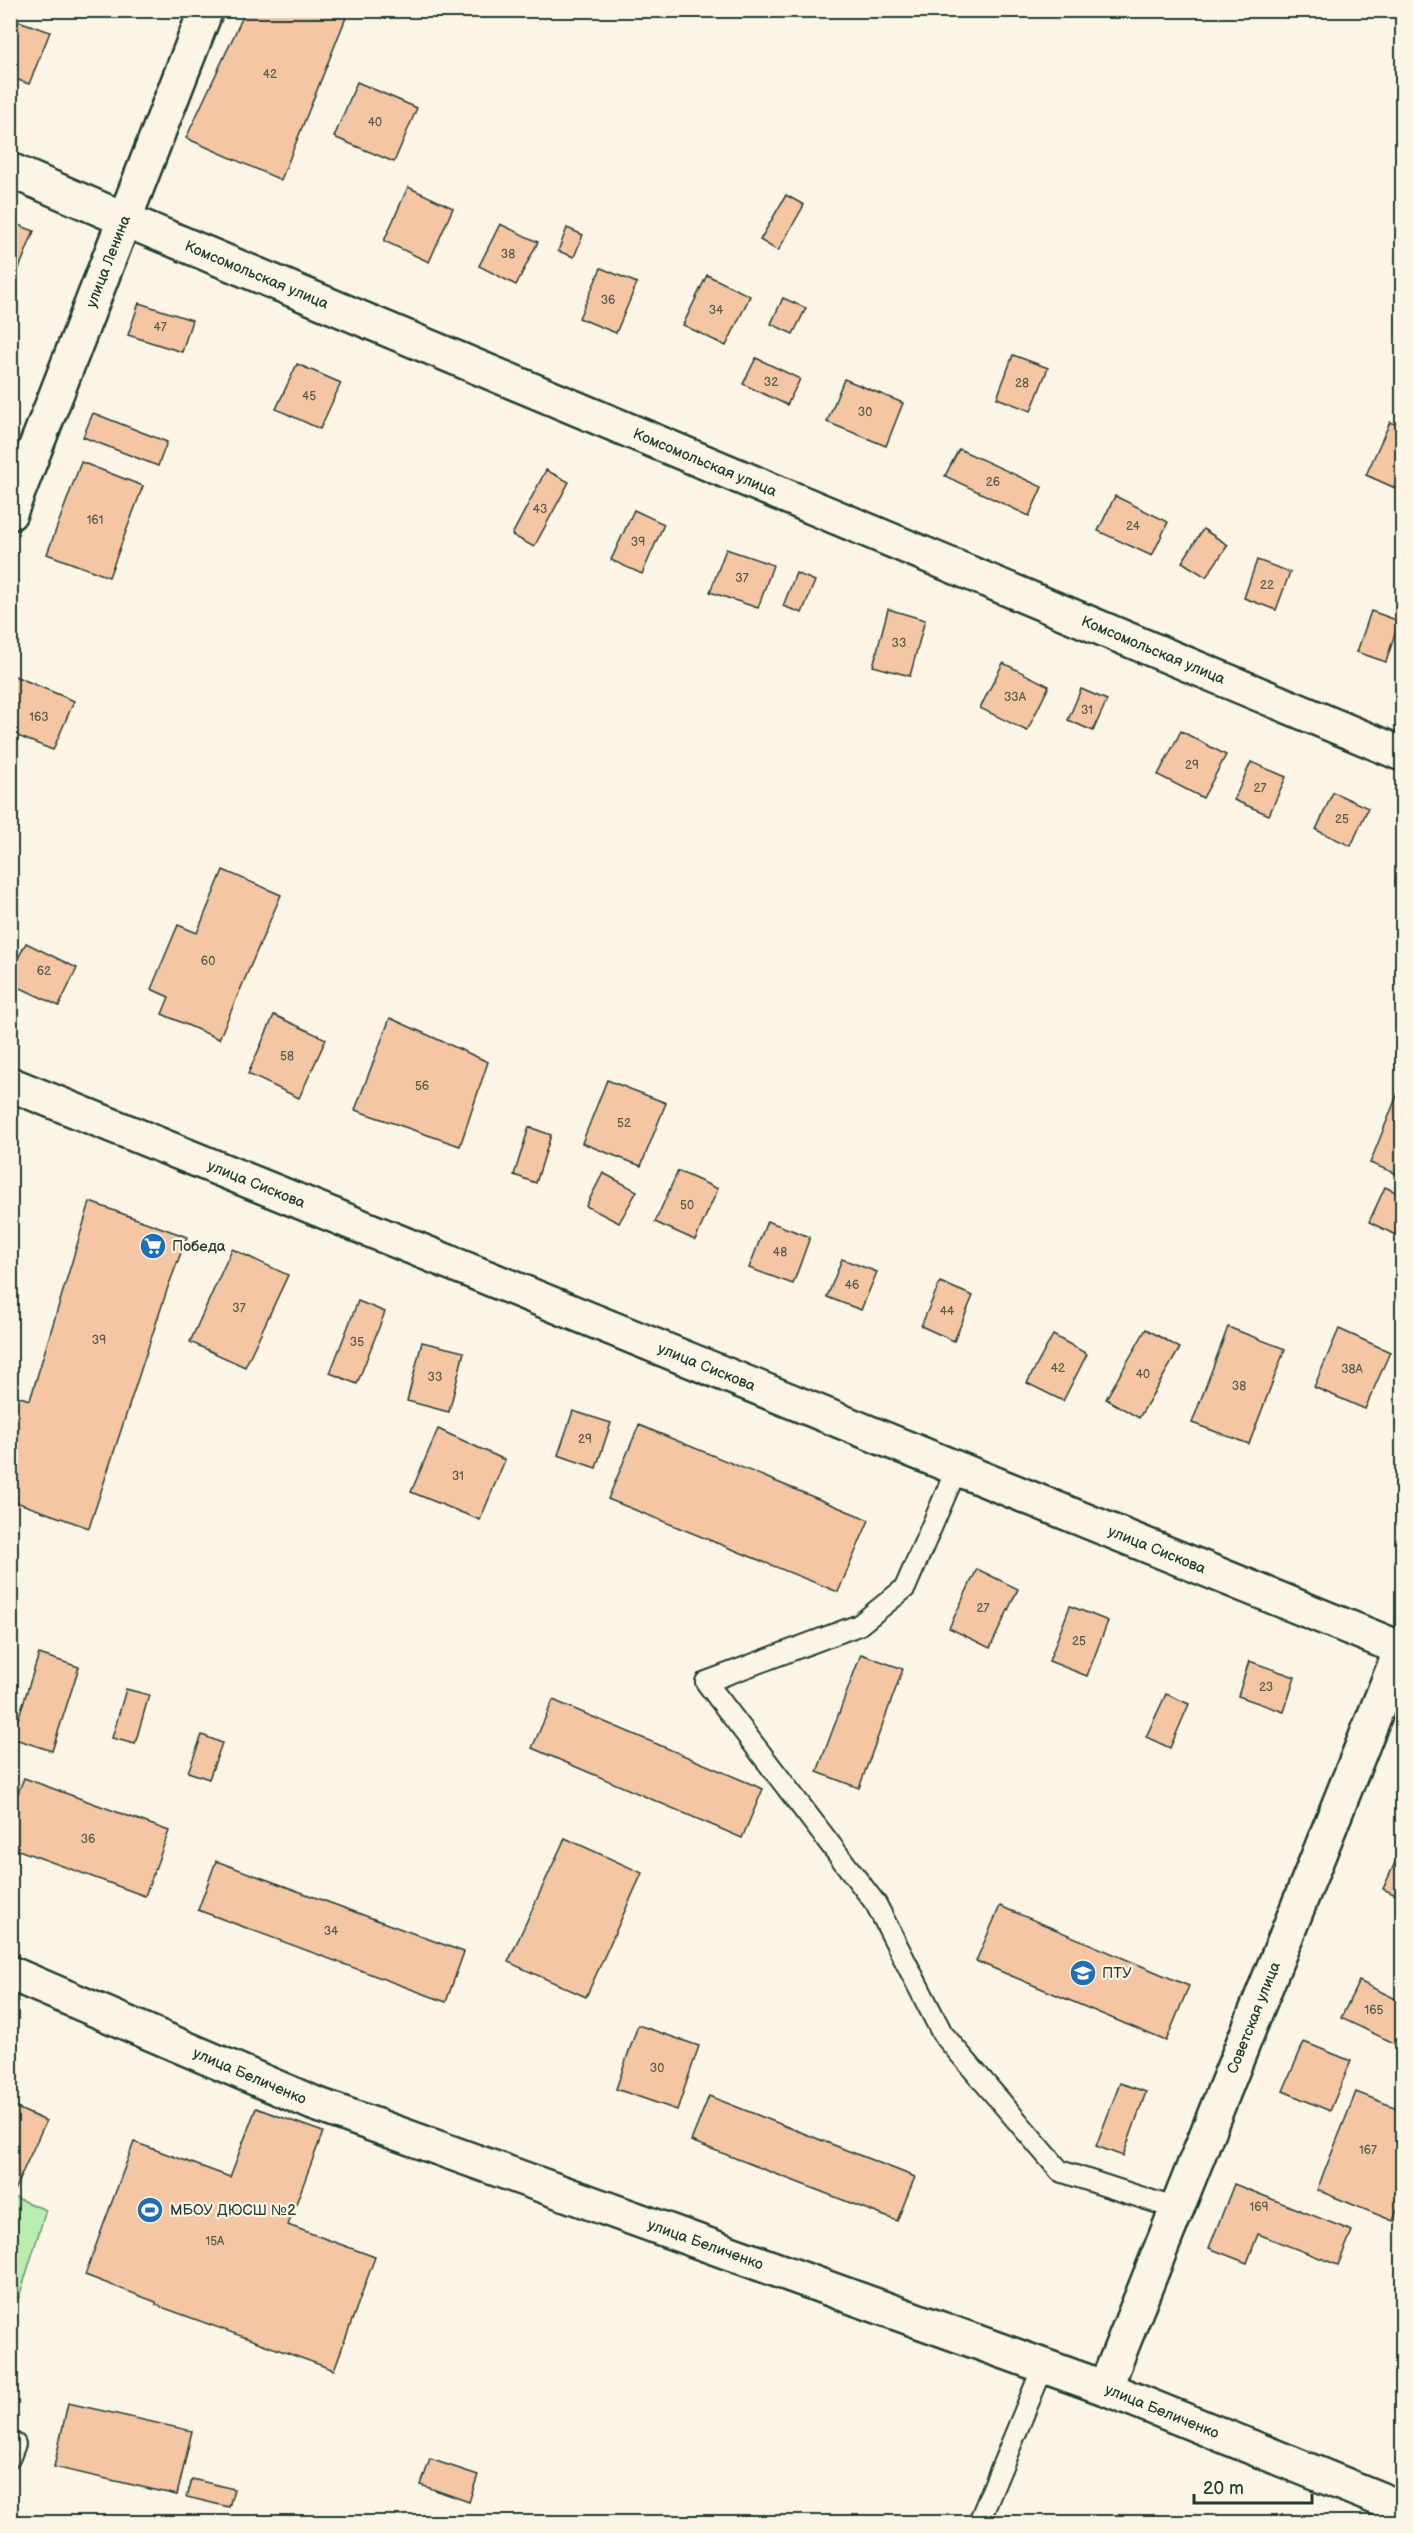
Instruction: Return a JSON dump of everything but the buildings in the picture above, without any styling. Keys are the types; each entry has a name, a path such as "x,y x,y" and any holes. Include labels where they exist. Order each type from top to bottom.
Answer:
{"street":[{"name":"улица Ленина","path":"10,513 206,10"},
{"name":"Комсомольская улица","path":"10,170 1402,754"},
{"name":"улица Сискова","path":"10,1084 1402,1649"},
{"name":"Советская улица","path":"1105,2388 1402,1649"},
{"name":"улица Беличенко","path":"10,1973 313,2103 1105,2388 1402,2508"}],"lane":[{"path":"957,1468 905,1588 859,1625 706,1682 876,1904 942,2032 1060,2171 1177,2209"},
{"path":"979,2523 1043,2367"}],"green space":[{"path":"11,2196 46,2210 11,2323"}],"place":[{"name":"Победа","path":"153,1246"},
{"name":"ПТУ","path":"1083,1973"},
{"name":"МБОУ ДЮСШ №2","path":"150,2210"}]}
